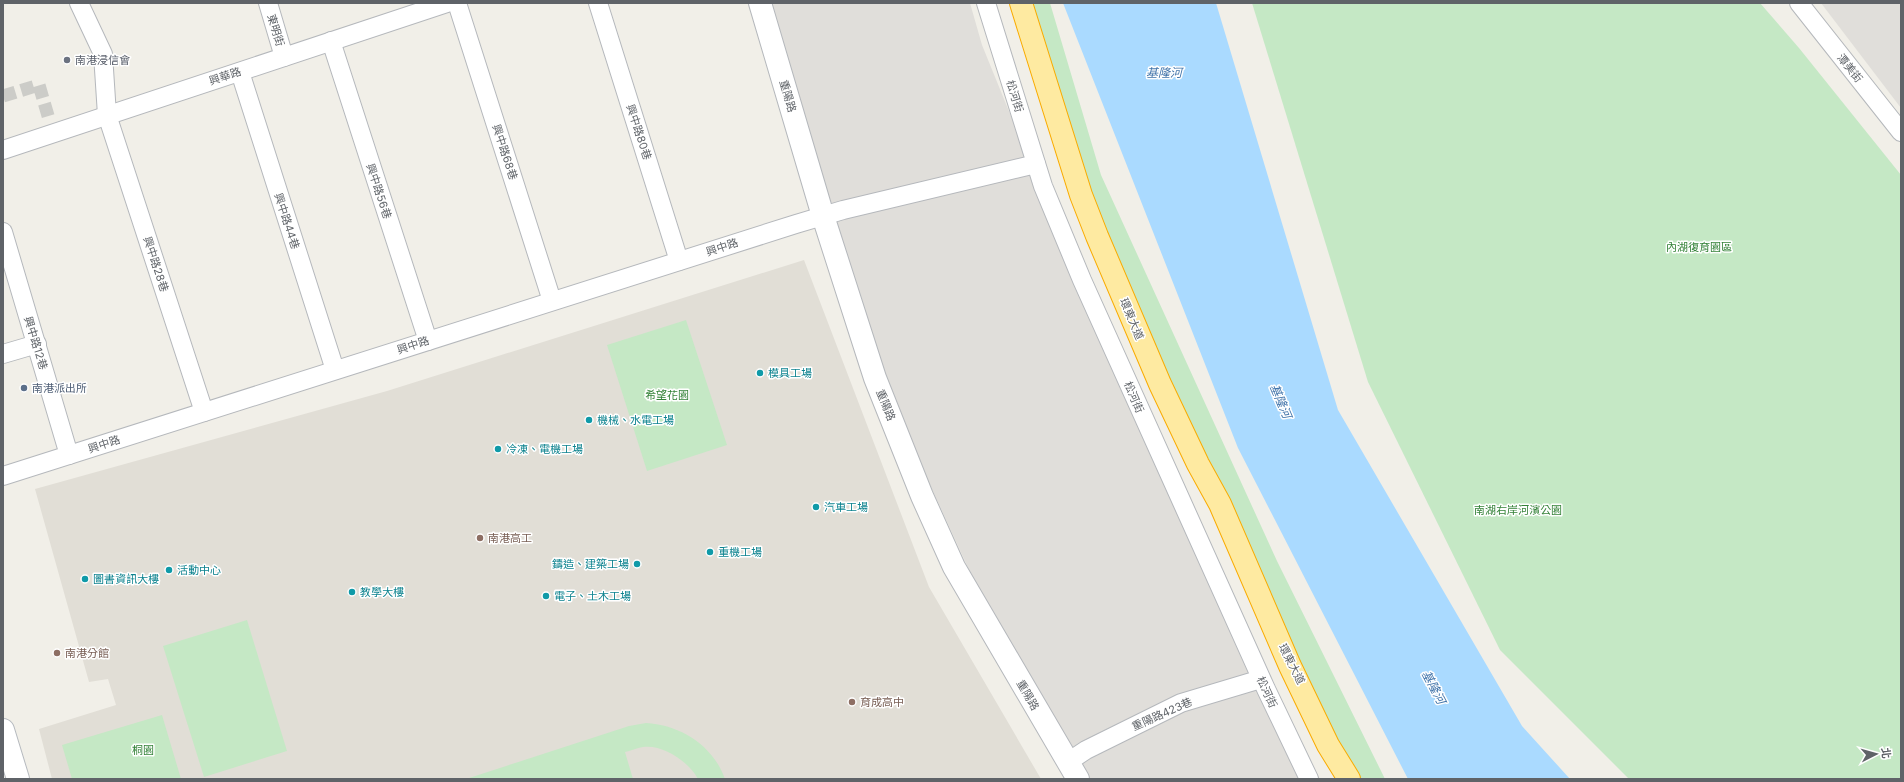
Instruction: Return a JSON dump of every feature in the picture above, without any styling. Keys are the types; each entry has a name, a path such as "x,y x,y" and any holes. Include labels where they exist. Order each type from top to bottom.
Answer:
{"highway":[{"name":"環東大道","path":"1022,3 1081,195 1097,236 1160,384 1198,464 1220,504 1290,666 1328,745 1349,779"}],"street":[{"name":"興中路28巷","path":"79,3 103,54 107,115 204,412"},
{"name":"東明街","path":"268,3 284,57"},
{"name":"興華路","path":"3,150 448,3"},
{"name":"興中路68巷","path":"448,3 552,301"},
{"name":"興中路80巷","path":"598,3 679,261"},
{"name":"重陽路","path":"760,3 823,216 875,378 922,496 950,560 1073,771"},
{"name":"松河街","path":"986,3 1043,186 1082,280 1261,679 1309,779"},
{"name":"潭美街","path":"1799,3 1901,132"},
{"name":"興中路56巷","path":"331,41 428,340"},
{"name":"興中路44巷","path":"240,72 335,370"},
{"name":"興中路","path":"3,476 823,216 1036,164"},
{"name":"興中路12巷","path":"3,232 69,455"},
{"path":"3,354 37,344"},
{"name":"重陽路423巷","path":"1073,771 1086,750 1181,703 1261,679"},
{"path":"4,740 18,779"}],"shaded area":[{"path":"761,3 970,3 982,45 1069,259 1177,505 1320,779 1087,779 986,607 899,417"},
{"path":"1821,3 1901,3 1901,108"},
{"name":"南港高工","path":"804,260 929,587 1041,779 52,779 39,729 116,705 108,679 89,682 35,489 387,391"}],"green space":[{"path":"1020,3 1050,3 1101,175 1277,561 1385,779 1357,779 1290,652 1096,227"},
{"name":"內湖復育園區","path":"1252,3 1760,3 1799,48 1901,175 1901,779 1629,779 1500,650 1368,382"},
{"name":"希望花園","path":"686,320 727,445 647,471 607,345"},
{"path":"247,620 287,751 204,777 163,646"},
{"name":"桐園","path":"162,715 181,779 72,779 62,745"},
{"path":"646,723 671,728 694,739 712,756 720,767 725,779 698,779 688,766 667,751 659,748 641,747 625,752 633,779 466,779 629,726"}],"water":[{"name":"基隆河","path":"1063,3 1216,3 1338,410 1522,726 1570,779 1408,779 1238,448"}],"tunnel":[{"path":"3,96 39,85 49,119"}],"place":[{"name":"南港浸信會","path":"67,60"},
{"name":"模具工場","path":"760,373"},
{"name":"南港派出所","path":"24,388"},
{"name":"機械、水電工場","path":"589,420"},
{"name":"冷凍、電機工場","path":"498,449"},
{"name":"汽車工場","path":"816,507"},
{"name":"南港高工","path":"480,538"},
{"name":"重機工場","path":"710,552"},
{"name":"鑄造、建築工場","path":"637,564"},
{"name":"活動中心","path":"169,570"},
{"name":"圖書資訊大樓","path":"85,579"},
{"name":"教學大樓","path":"352,592"},
{"name":"電子、土木工場","path":"546,596"},
{"name":"南港分館","path":"57,653"},
{"name":"育成高中","path":"852,702"}],"park label":[{"name":"南湖右岸河濱公園","path":"1518,510"}]}
